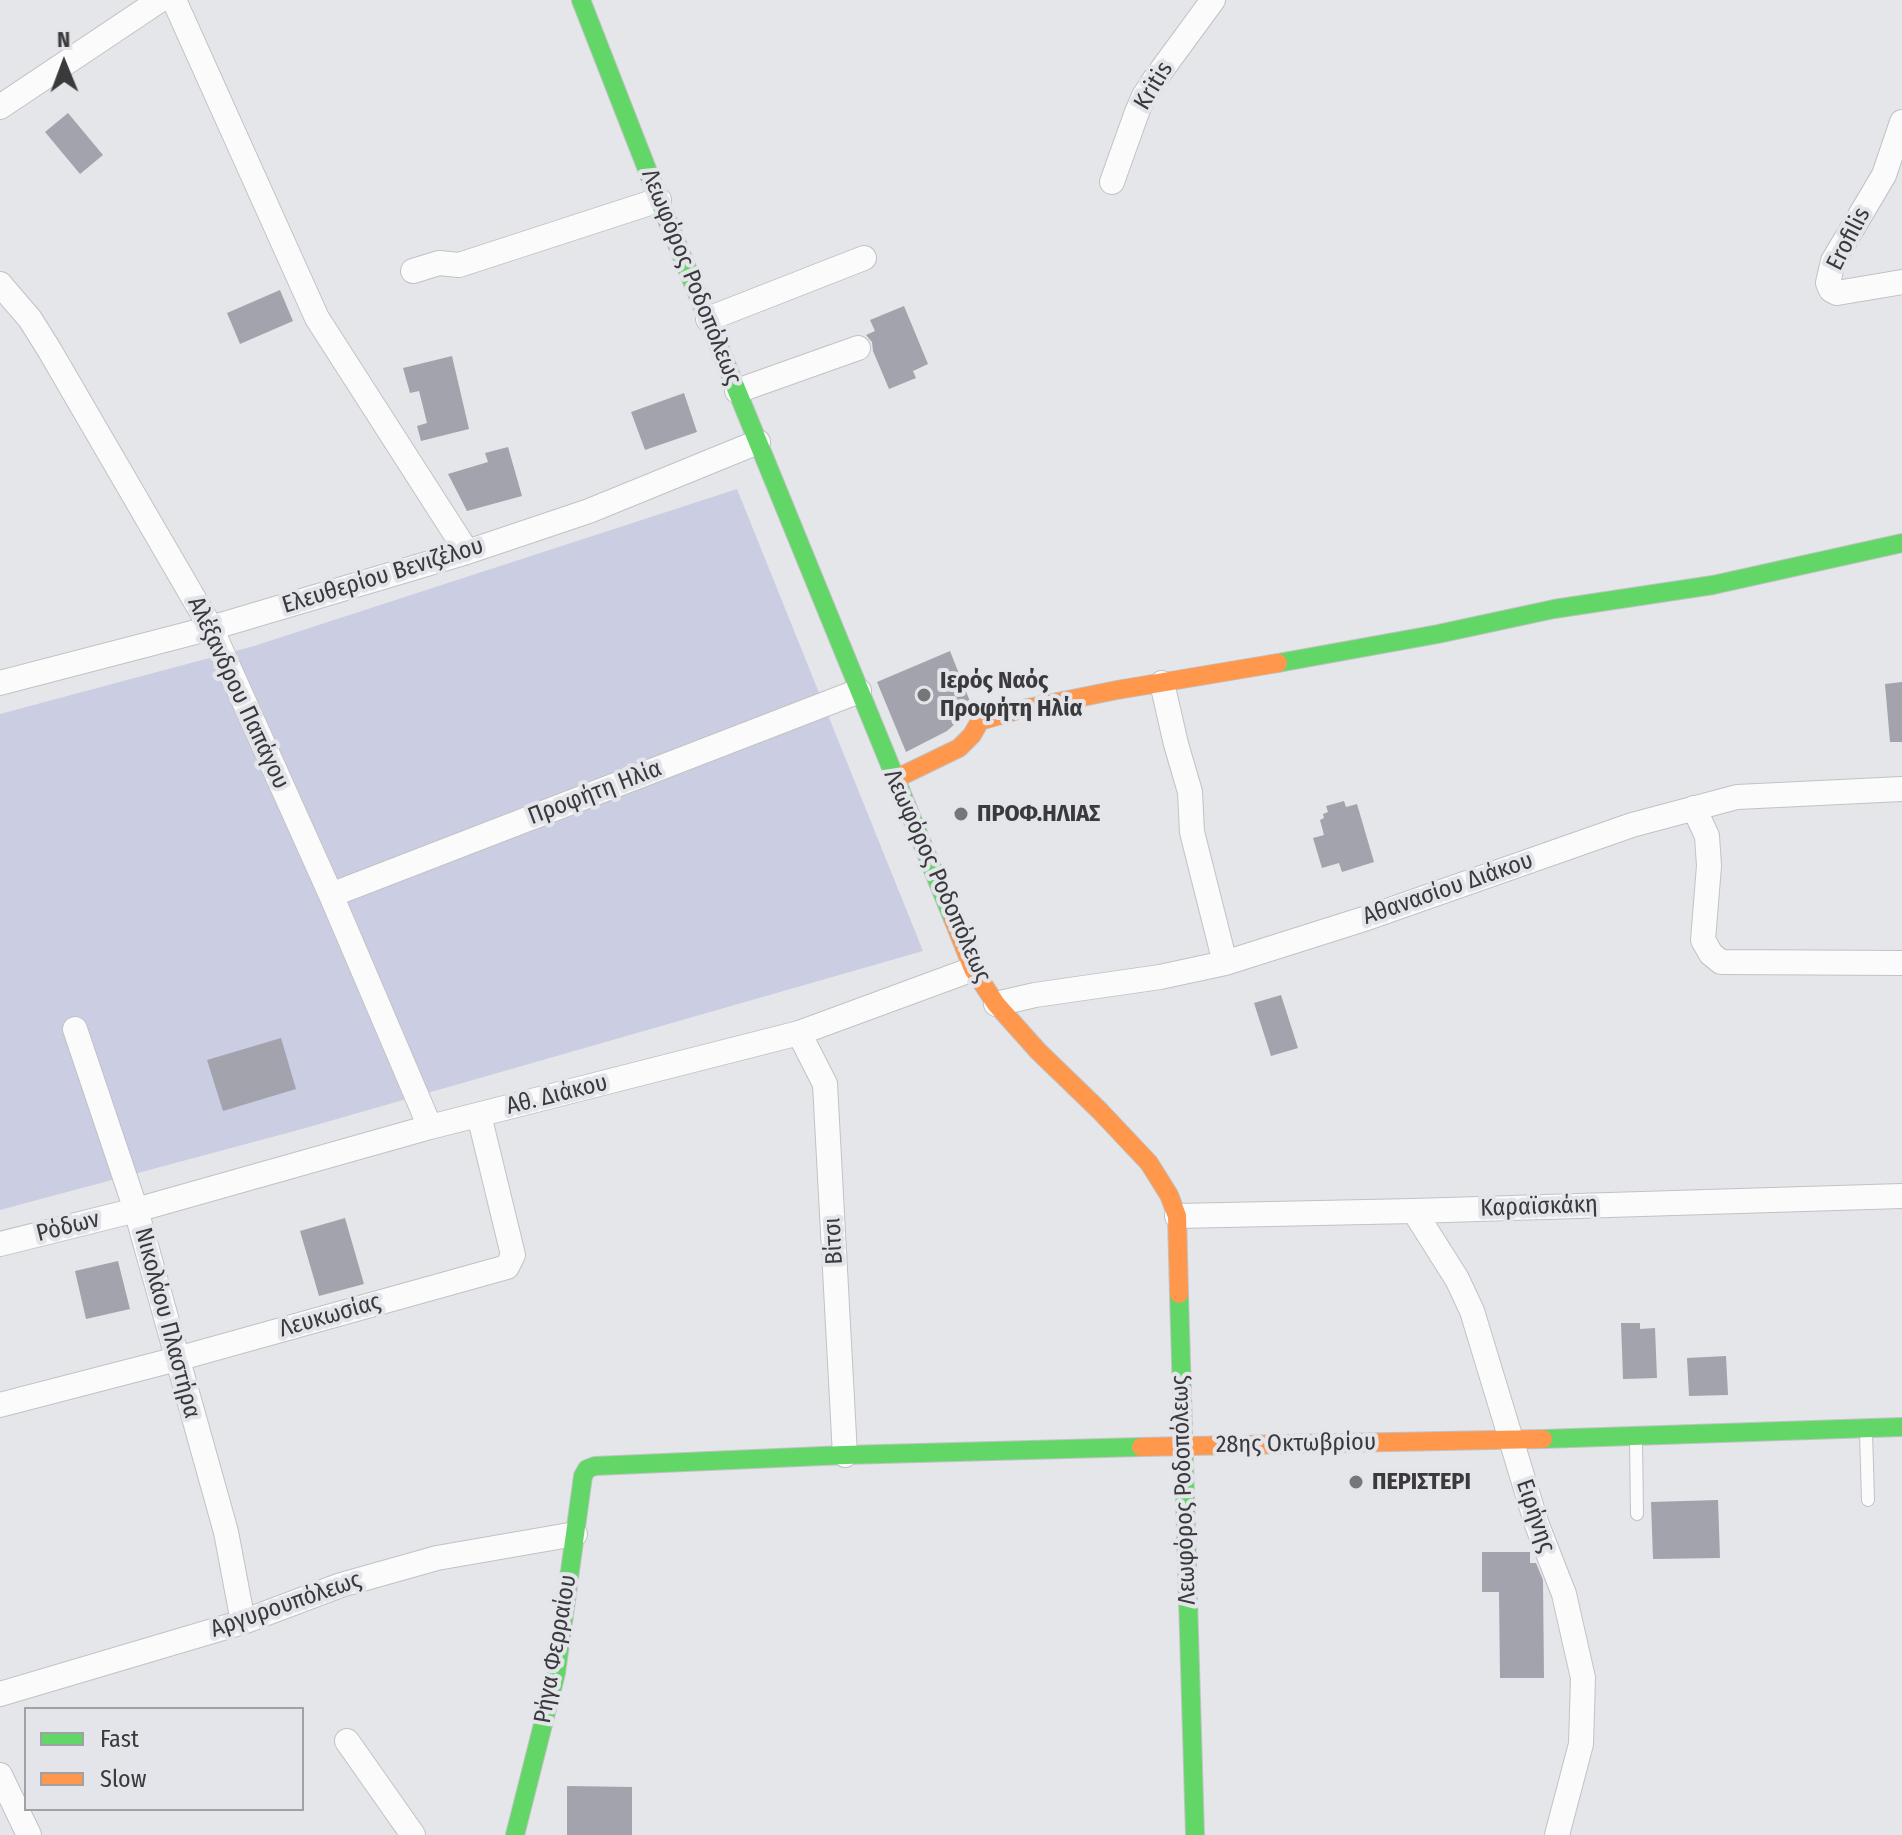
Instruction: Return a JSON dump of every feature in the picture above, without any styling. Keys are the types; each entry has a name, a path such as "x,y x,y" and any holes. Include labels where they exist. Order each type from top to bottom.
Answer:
{"street":[{"path":"0,107 160,0"},
{"path":"174,0 317,318 467,552"},
{"name":"Λεωφόρος Ροδοπόλεως","path":"581,0 659,200 973,969 996,1004 1038,1051 1149,1163 1169,1195 1177,1216 1195,1835"},
{"name":"Kritis","path":"1112,182 1144,96 1213,0"},
{"name":"Erofilis","path":"1902,122 1884,175 1833,261 1828,283 1831,290 1837,293 1902,282"},
{"path":"413,271 439,263 459,265 659,200"},
{"path":"708,319 864,258"},
{"name":"Αλέξανδρου Παπάγου","path":"0,284 30,319 50,351 211,628 331,895 430,1127"},
{"path":"737,391 858,348"},
{"name":"Ελευθερίου Βενιζέλου","path":"0,683 211,628 467,552 589,511 758,442"},
{"path":"895,779 959,748 980,721 1018,710 1425,637 1554,609 1713,585 1902,543"},
{"path":"1162,683 1190,792 1192,832 1225,963"},
{"name":"Προφήτη Ηλία","path":"331,895 859,691"},
{"name":"Αθανασίου Διάκου","path":"996,1004 1225,963 1367,918 1632,825 1737,797 1902,789"},
{"path":"1694,808 1707,836 1709,866 1703,940 1711,954 1721,962 1902,963"},
{"name":"Αθ. Διάκου","path":"136,1210 430,1127 799,1033 973,969"},
{"name":"Νικολάου Πλαστήρα","path":"75,1029 136,1210 226,1532 243,1622"},
{"name":"Βίτσι","path":"799,1033 825,1084 845,1455"},
{"name":"Λευκωσίας","path":"0,1405 507,1267 513,1255 479,1115"},
{"name":"Καραϊσκάκη","path":"1177,1216 1902,1196"},
{"name":"Ρόδων","path":"0,1244 136,1210"},
{"name":"Ειρήνης","path":"1414,1211 1457,1279 1472,1311 1537,1525 1564,1594 1583,1678 1581,1744 1557,1835"},
{"name":"28ης Οκτωβρίου","path":"595,1466 845,1455 1636,1437 1902,1427"},
{"name":"Ρήγα Φερραίου","path":"515,1835 556,1673 583,1476 587,1469 595,1466"},
{"name":"Αργυρουπόλεως","path":"0,1694 243,1622 341,1585 437,1558 575,1534"},
{"path":"347,1741 413,1835"},
{"path":"0,1775 29,1835"}],"lane":[{"path":"1866,1429 1868,1500"},
{"path":"1636,1437 1637,1514"}],"shaded area":[{"path":"737,489 923,951 302,1129 0,1210 0,714 254,646"}],"building":[{"path":"68,113 103,155 80,174 45,132"},
{"path":"280,290 293,321 240,344 227,313"},
{"path":"904,306 928,364 913,371 916,378 889,389 872,342 866,335 875,331 870,320"},
{"path":"452,356 469,429 421,441 417,426 427,423 419,391 410,393 403,368"},
{"path":"684,393 697,432 645,450 631,412"},
{"path":"508,447 522,496 467,511 448,474 488,462 485,453"},
{"name":"Ιερός Ναός Προφήτη Ηλία","path":"950,651 971,704 947,731 906,752 877,682"},
{"path":"1902,682 1902,742 1890,742 1885,684"},
{"path":"1344,801 1346,807 1357,804 1374,862 1342,872 1339,863 1322,868 1313,838 1324,835 1320,820 1328,812 1326,806"},
{"path":"1281,995 1298,1048 1271,1056 1254,1003"},
{"path":"281,1038 296,1089 223,1111 207,1060"},
{"path":"345,1218 364,1284 319,1296 300,1231"},
{"path":"118,1261 130,1309 86,1319 75,1271"},
{"path":"1621,1323 1640,1323 1640,1329 1655,1328 1657,1378 1623,1379"},
{"path":"1726,1356 1728,1395 1689,1396 1687,1358"},
{"path":"1718,1500 1720,1558 1653,1559 1651,1502"},
{"path":"1482,1552 1530,1552 1530,1563 1536,1563 1543,1580 1544,1678 1500,1678 1499,1592 1482,1592"},
{"path":"567,1786 632,1787 632,1835 567,1835"}],"traffic: fast":[{"path":"581,0 659,200 953,919"},
{"path":"1278,663 1554,609 1713,585 1902,543"},
{"path":"1179,1294 1195,1835"},
{"path":"1543,1439 1902,1427"},
{"path":"515,1835 556,1673 583,1476 587,1469 595,1466 845,1455 1141,1447"}],"traffic: slow":[{"path":"895,779 959,748 980,721 1117,690 1278,663"},
{"path":"953,919 973,969 996,1004 1149,1163 1169,1195 1177,1216 1179,1294"},
{"path":"1141,1447 1543,1439"}],"place":[{"name":"Ιερός Ναός Προφήτη Ηλία","path":"924,695"},
{"name":"ΠΡΟΦ.ΗΛΙΑΣ","path":"961,814"},
{"name":"ΠΕΡΙΣΤΕΡΙ","path":"1356,1482"}]}
